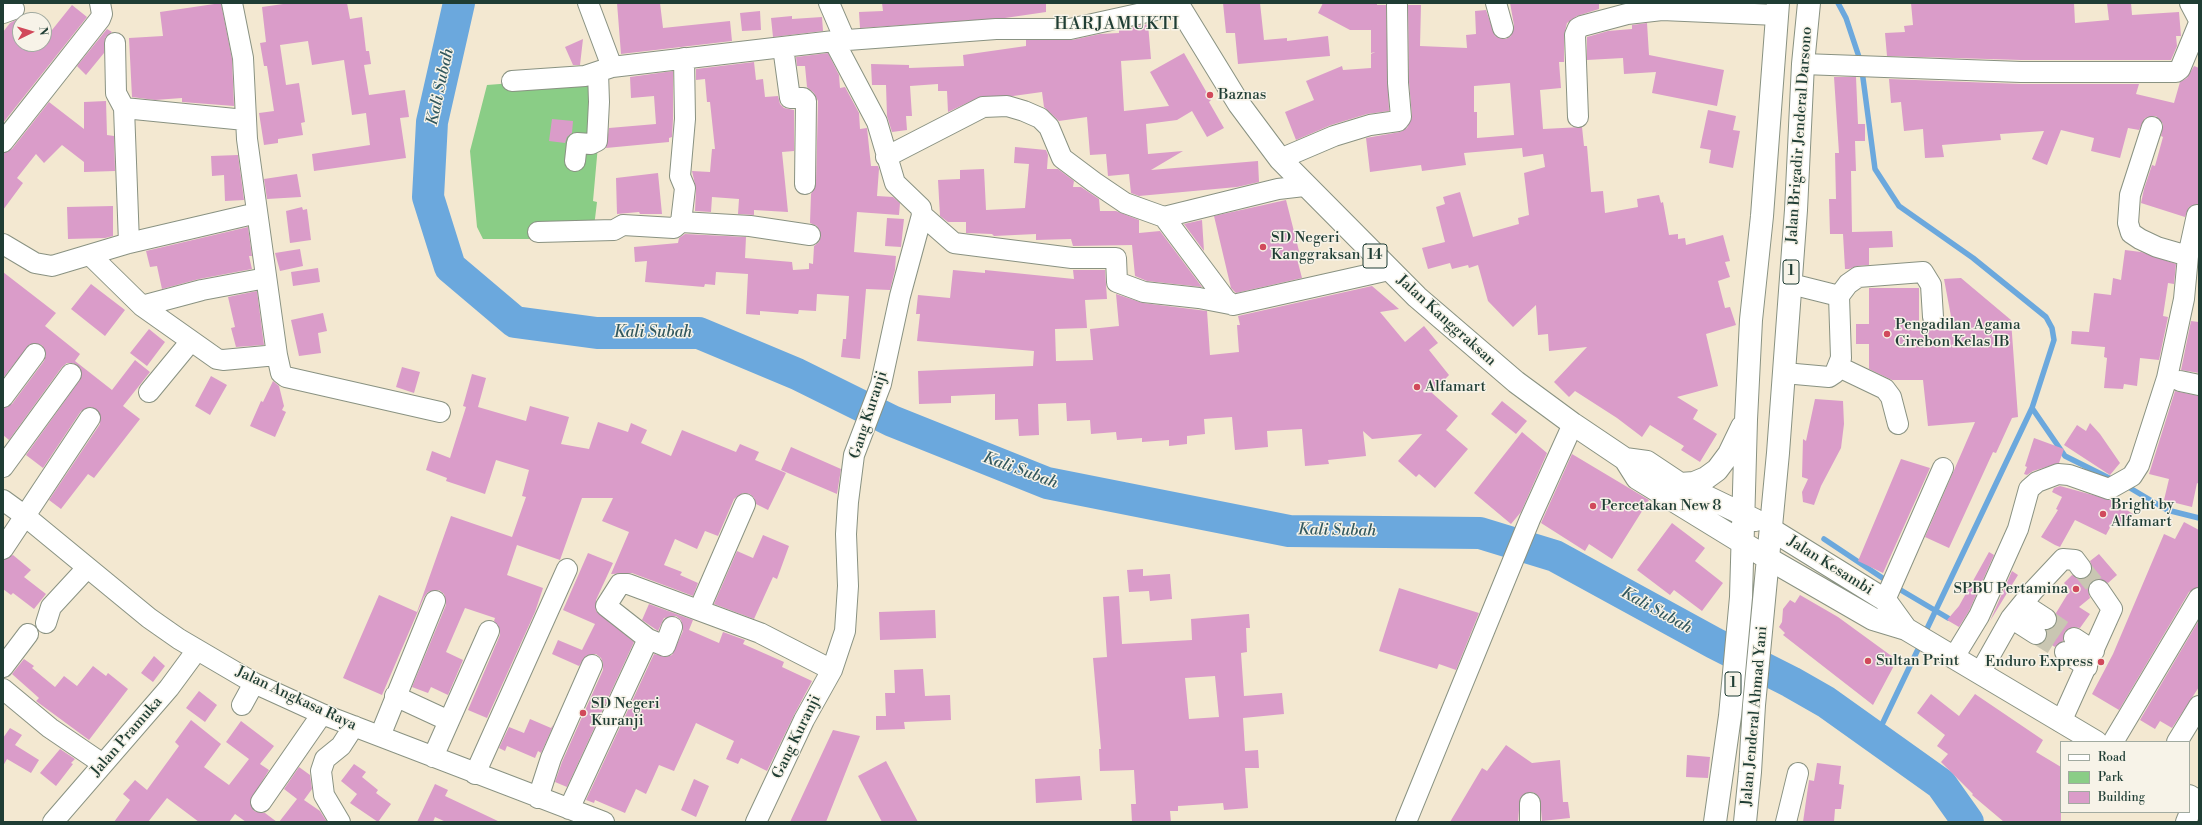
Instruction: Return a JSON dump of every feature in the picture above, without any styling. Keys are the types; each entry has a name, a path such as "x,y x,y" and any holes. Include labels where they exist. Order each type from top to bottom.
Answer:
{"main road":[{"name":"Jalan Kanggraksan","path":"1177,3 1239,104 1280,159 1304,186 1417,296 1516,382 1573,424 1626,459 1647,462 1680,484 1743,514"},
{"name":"Jalan Brigadir Jenderal Darsono","path":"1772,530 1791,284 1803,64 1808,8"},
{"name":"Jalan Brigadir Jenderal Darsono","path":"1743,514 1751,320 1762,216 1777,9"},
{"path":"1680,484 1694,483 1706,478 1717,470 1729,454 1746,420"},
{"name":"Jalan Kanggraksan","path":"1626,459 1637,478 1742,542"},
{"name":"Jalan Kesambi","path":"1743,514 1772,530 1891,588 1908,630"},
{"name":"Jalan Jenderal Ahmad Yani","path":"1715,822 1741,597 1743,514"},
{"name":"1","path":"1769,559 1772,530"},
{"name":"Jalan Kesambi","path":"1742,542 1873,619 1908,630 2094,741"},
{"name":"Jalan Jenderal Ahmad Yani","path":"1745,822 1754,705 1765,610 1769,559"}],"street":[{"path":"3,142 100,19 102,14 100,3"},
{"path":"232,3 243,58 245,120 266,278 281,373 286,377 440,412"},
{"path":"575,161 577,142 591,144 597,141 605,69 588,3"},
{"path":"829,3 840,40 877,122 886,157 895,183 921,208 922,215 954,243 1072,258 1116,258 1116,282 1144,292 1199,298 1238,306 1389,270"},
{"path":"512,81 584,76 605,69 684,58 840,40 996,29 1070,30 1156,10 1177,3"},
{"path":"1496,3 1503,28"},
{"path":"2190,3 2199,20"},
{"path":"1280,159 1334,136 1370,125 1398,121 1401,117 1398,83 1397,5"},
{"path":"1578,118 1575,35 1578,28 1627,8 1662,10 1777,9"},
{"path":"1803,64 1873,68 2021,72 2176,72 2180,69 2199,23"},
{"path":"115,43 116,93 124,108 129,243"},
{"path":"783,47 790,98 803,98 806,101 804,184"},
{"path":"538,232 614,230 623,225 674,228 681,222 685,188 680,176 685,118 684,58"},
{"path":"886,157 983,107 1007,106 1024,110 1040,118 1048,128 1062,158 1125,203 1164,217 1230,304"},
{"path":"124,108 245,120"},
{"path":"2152,126 2130,195 2128,223 2131,232 2140,239 2157,247 2188,256"},
{"path":"1164,217 1278,189 1304,186"},
{"path":"3,244 35,263 48,266 65,264 129,243 257,213"},
{"name":"Gang Kuranji","path":"756,822 804,720 832,670 844,631 848,586 846,534 848,502 854,455 881,384 900,296 922,215"},
{"path":"1950,655 1979,616 2018,529 2030,489 2037,482 2058,474 2069,475 2102,488 2109,489 2132,476 2139,466 2191,301 2188,256 2197,215"},
{"path":"681,222 750,226 810,235"},
{"path":"90,255 142,306 210,355 223,360 277,355"},
{"path":"1784,373 1828,378 1835,373 1839,367 1840,358 1839,296 1848,284 1858,277 1923,272 1931,285 1933,317"},
{"path":"142,306 202,290 266,278"},
{"path":"1791,284 1839,296"},
{"path":"149,392 192,341"},
{"path":"3,397 34,354"},
{"path":"1839,367 1885,389 1891,397 1898,424"},
{"path":"3,467 70,374"},
{"path":"3,549 90,418"},
{"path":"1406,822 1530,519 1573,424"},
{"path":"1891,588 1943,468"},
{"name":"Jalan Angkasa Raya","path":"3,500 25,516 149,618 197,650 254,683 322,714 475,774 604,822"},
{"path":"699,610 745,504"},
{"path":"1980,673 2017,611 2063,559 2075,560 2081,568"},
{"path":"46,623 51,607 87,568"},
{"path":"475,774 567,569"},
{"path":"672,628 665,646 648,639 606,606 620,584 628,584 760,634 832,670"},
{"path":"2061,722 2112,609 2099,590"},
{"path":"380,736 395,696 435,601"},
{"path":"2113,741 2198,601"},
{"path":"2017,611 2041,626"},
{"path":"433,757 489,631"},
{"path":"3,667 28,634"},
{"path":"569,809 648,639"},
{"path":"2069,645 2090,659"},
{"name":"Jalan Pramuka","path":"53,822 169,688 197,650"},
{"path":"538,798 551,758 592,665"},
{"path":"242,705 254,683"},
{"path":"3,689 50,728 103,764"},
{"path":"395,696 449,720"},
{"path":"2178,741 2199,706"},
{"path":"261,802 322,714"},
{"path":"340,822 324,795 321,771 325,759 341,746 354,726"},
{"path":"1786,822 1798,773"},
{"path":"2190,810 2194,799"}],"green space":[{"path":"589,77 602,101 593,201 597,202 594,227 536,239 483,239 477,227 470,151 487,85"}],"building":[{"path":"221,3 232,59 234,106 182,102 182,98 155,100 132,97 129,38 163,36 160,12"},
{"path":"290,3 347,3 350,19 362,17 366,51 369,51 371,64 364,65 369,95 405,90 409,117 400,118 406,158 314,171 312,154 370,145 366,113 352,115 344,60 312,65 308,41 280,45 286,85 299,83 305,122 301,123 303,135 278,139 278,143 264,145 259,113 274,111 267,66 264,66 260,43 266,42 262,7"},
{"path":"617,3 660,3 663,28 730,21 732,41 621,54"},
{"path":"882,3 1046,3 1046,12 1005,18 860,28 859,12 883,11"},
{"path":"1223,3 1260,3 1264,40 1287,38 1287,41 1328,36 1330,56 1238,64 1235,33 1226,33"},
{"path":"1323,3 1377,3 1377,5 1386,5 1389,111 1367,114 1331,125 1296,140 1285,112 1314,100 1306,81 1342,66 1343,70 1371,68 1371,54 1375,52 1371,53 1371,30 1350,30 1318,13"},
{"path":"1510,3 1599,3 1599,9 1577,16 1567,23 1564,35 1564,62 1559,62 1561,88 1540,90 1543,129 1582,127 1584,146 1587,146 1591,192 1603,191 1605,213 1638,207 1637,199 1659,195 1661,203 1663,202 1669,235 1678,234 1678,239 1685,238 1686,245 1723,235 1730,261 1725,262 1730,277 1718,281 1725,308 1730,307 1736,325 1706,334 1718,386 1677,397 1698,410 1693,419 1717,434 1700,462 1681,450 1684,446 1650,425 1642,437 1617,418 1575,391 1569,397 1554,382 1587,347 1549,351 1548,334 1538,335 1536,305 1513,327 1488,301 1478,265 1469,268 1468,265 1452,269 1450,263 1428,269 1422,248 1445,242 1436,207 1445,204 1443,197 1460,192 1473,237 1519,224 1518,218 1529,215 1524,173 1545,167 1543,154 1523,157 1522,148 1464,153 1466,165 1422,171 1421,165 1370,172 1366,138 1400,132 1407,128 1412,117 1409,82 1408,5 1421,5 1420,46 1467,48 1466,35 1476,34 1475,11 1486,10 1495,36 1506,39 1511,36 1514,25","holes":["1510,83 1514,135 1477,138 1477,112 1474,112 1474,86"]},
{"path":"1911,3 2074,3 2075,23 2109,20 2107,3 2131,3 2132,15 2179,12 2181,36 2176,36 2177,46 2171,60 2021,60 1887,56 1885,33 1905,32 1904,26 1913,25"},
{"path":"72,5 87,17 3,123 3,32 12,22 12,52 52,52 52,30"},
{"path":"760,11 761,30 742,31 740,13"},
{"path":"792,16 792,19 822,17 823,31 773,37 771,18"},
{"path":"1647,23 1649,55 1724,70 1717,106 1652,93 1656,72 1624,74 1623,58 1587,60 1587,37 1608,31 1632,29 1632,25"},
{"path":"1148,24 1151,59 1121,61 1124,111 1169,106 1150,72 1184,53 1211,100 1209,102 1224,128 1207,137 1192,111 1177,120 1146,124 1148,154 1183,151 1151,170 1258,161 1259,182 1237,187 1139,196 1131,193 1129,174 1108,176 1106,154 1090,155 1087,117 1059,121 1044,107 1042,92 1013,96 982,96 948,112 947,91 938,91 938,84 910,86 912,116 906,116 907,130 892,132 887,116 886,85 872,85 871,64 909,65 909,68 964,66 963,55 1026,46 1026,40 1072,40 1100,34 1119,33 1119,30"},
{"path":"107,29 112,32 105,38 104,53 86,75 77,66"},
{"path":"583,39 580,65 573,65 565,47"},
{"path":"828,53 839,75 840,88 845,87 859,113 860,129 867,128 871,166 878,166 879,169 877,196 893,197 900,203 899,215 857,212 854,252 896,256 895,270 890,290 866,289 860,359 841,357 843,339 846,339 849,296 817,294 816,311 799,310 798,314 760,311 760,315 746,314 748,274 716,272 715,285 705,284 704,287 645,282 647,261 635,262 634,247 678,243 679,238 685,234 746,237 745,258 792,262 793,270 809,269 809,263 813,264 814,246 819,242 821,236 817,226 810,223 811,194 816,184 818,101 814,93 807,87 805,66 797,66 796,57"},
{"path":"754,62 756,80 763,79 765,97 778,96 780,104 784,108 794,110 794,151 782,152 788,212 754,210 754,215 738,214 739,199 712,197 711,212 695,211 696,189 692,171 710,172 712,149 715,149 710,102 707,102 705,79 696,80 696,69"},
{"path":"2194,66 2199,68 2199,204 2189,207 2185,217 2141,203 2152,165 2155,166 2163,137 2161,136 2163,124 2156,116 2145,118 2139,130 2128,128 2120,158 2091,151 2094,138 2061,130 2047,165 2032,159 2044,131 2000,134 2001,140 1942,145 1944,157 1925,158 1923,129 1904,131 1901,102 1891,103 1889,79 2021,84 2139,84 2136,94 2174,103 2180,82 2187,78"},
{"path":"673,71 672,137 669,138 669,142 606,148 609,128 656,124 654,96 631,98 630,77"},
{"path":"1834,77 1856,77 1858,124 1865,124 1865,141 1855,141 1856,171 1851,171 1852,232 1892,231 1893,247 1869,248 1869,265 1857,266 1849,269 1845,269 1843,234 1830,234 1829,199 1836,199 1835,153 1839,153"},
{"path":"106,101 107,135 114,136 115,171 84,172 84,162 62,145 44,163 36,154 17,178 23,183 3,210 3,153 12,149 49,102 84,129 84,102"},
{"path":"1708,110 1736,116 1733,130 1740,131 1733,168 1709,163 1711,150 1700,148"},
{"path":"552,119 573,121 572,133 567,137 565,143 549,141"},
{"path":"1015,147 1046,150 1048,155 1047,169 1058,169 1074,181 1073,187 1081,187 1099,199 1100,211 1116,211 1139,220 1139,233 1160,231 1202,287 1147,281 1135,276 1132,245 1073,246 1071,239 1036,240 1036,234 994,236 992,234 966,233 966,222 948,222 940,216 938,180 960,179 960,170 984,169 986,210 1025,208 1029,164 1014,163"},
{"path":"238,155 244,200 225,201 224,175 212,176 211,156"},
{"path":"658,173 662,214 640,214 639,212 617,214 616,178"},
{"path":"297,174 301,197 267,199 264,179"},
{"path":"1286,200 1300,255 1296,255 1302,278 1236,293 1231,288 1214,216"},
{"path":"113,206 113,236 105,238 68,239 67,207"},
{"path":"302,207 303,210 307,209 311,240 290,243 286,211"},
{"path":"887,218 904,219 901,247 885,246"},
{"path":"1202,220 1204,251 1184,224"},
{"path":"248,227 252,256 249,256 252,269 199,279 162,289 157,266 150,267 146,251"},
{"path":"300,249 303,266 280,271 275,253"},
{"path":"2125,250 2141,252 2176,264 2174,284 2168,283 2163,316 2168,317 2159,360 2140,358 2137,386 2124,384 2123,389 2104,388 2107,358 2104,357 2105,347 2071,344 2072,331 2089,332 2094,293 2111,295 2113,278 2121,280"},
{"path":"318,268 320,282 293,286 291,272"},
{"path":"953,270 985,273 985,270 1074,279 1073,270 1105,270 1107,299 1085,300 1087,328 1055,329 1056,361 1093,360 1090,329 1119,326 1116,294 1143,303 1207,311 1210,355 1239,352 1237,325 1240,325 1238,316 1372,286 1399,309 1380,312 1405,342 1424,326 1438,343 1429,350 1449,375 1432,393 1458,416 1446,430 1468,449 1435,488 1419,474 1416,477 1398,461 1422,434 1372,439 1363,431 1366,456 1328,460 1329,464 1305,466 1302,429 1267,431 1268,447 1235,450 1232,417 1204,419 1205,434 1187,436 1187,444 1169,446 1169,440 1142,442 1142,438 1117,440 1116,432 1091,434 1090,420 1067,421 1066,403 1038,404 1039,435 1019,436 1018,419 995,420 995,394 951,396 951,403 919,404 918,371 1033,366 1034,351 917,341 920,314 916,314 918,295 950,298"},
{"path":"3,272 56,313 45,326 80,354 75,361 112,390 135,360 150,372 123,406 140,419 94,478 88,474 61,509 49,500 100,424 100,413 91,407 81,411 43,468 26,455 80,380 81,369 73,363 67,363 62,367 9,440 3,435 3,408 12,404 44,361 46,355 42,345 30,344 3,378"},
{"path":"1961,278 2011,320 2018,417 2012,418 1996,453 1993,452 1949,548 1925,537 1975,422 1928,426 1923,380 1892,380 1869,369 1869,344 1856,344 1856,324 1869,324 1869,288 1919,288 1919,327 1953,327 1944,279"},
{"path":"91,284 125,310 105,336 71,309"},
{"path":"257,291 264,345 236,347 231,328 235,327 228,297"},
{"path":"323,313 327,331 318,333 321,353 299,356 291,320"},
{"path":"2191,321 2199,322 2199,373 2181,370"},
{"path":"149,329 165,342 147,366 130,353"},
{"path":"402,367 420,372 414,393 396,387"},
{"path":"472,374 486,378 478,407 526,421 530,406 569,417 561,444 589,449 598,422 628,432 631,423 647,430 641,443 671,456 682,430 736,452 740,444 759,452 755,460 786,473 768,510 756,504 754,498 750,494 743,493 734,499 718,536 705,531 697,549 675,539 664,565 682,572 680,575 698,583 693,596 632,573 611,574 629,532 602,521 613,498 582,498 560,560 517,545 507,575 543,588 535,612 487,718 468,710 500,635 500,629 494,621 495,618 465,608 446,652 463,660 448,695 431,687 428,693 412,687 446,605 444,594 439,590 428,592 424,597 382,695 343,678 379,595 417,612 451,516 512,537 526,497 522,496 529,470 496,460 485,494 446,481 447,478 426,470 432,451 450,458 466,407 463,406"},
{"path":"211,376 227,385 210,415 195,406"},
{"path":"273,381 279,386 284,406 282,410 286,412 275,437 250,426 261,401 263,402"},
{"path":"2175,391 2199,396 2199,484 2197,483 2192,507 2164,500 2169,479 2149,474"},
{"path":"1815,399 1843,401 1844,424 1841,448 1821,486 1814,505 1803,502 1802,492 1808,479 1802,477 1803,439 1806,441"},
{"path":"1502,401 1527,421 1516,434 1491,414"},
{"path":"2090,423 2100,434 2120,463 2110,475 2064,445 2077,425 2086,431"},
{"path":"1522,432 1547,453 1521,512 1511,524 1474,493"},
{"path":"2034,438 2064,449 2059,463 2033,471 2027,475 2024,474 2027,467 2025,466"},
{"path":"791,447 841,469 837,494 781,470"},
{"name":"Percetakan New 8","path":"1572,454 1649,500 1612,559 1589,544 1585,551 1541,523"},
{"path":"1901,459 1930,468 1883,573 1858,561"},
{"path":"2060,486 2111,500 2133,514 2125,527 2113,522 2106,535 2075,520 2060,547 2041,537 2058,510 2056,509 2062,497 2052,492 2054,488"},
{"path":"2184,522 2199,530 2199,587 2189,592 2119,710 2092,694 2113,654 2164,534 2175,539"},
{"path":"1672,523 1705,548 1695,561 1723,583 1702,611 1674,590 1670,595 1637,570"},
{"path":"763,535 789,546 777,579 773,577 754,619 714,604 737,551 753,558"},
{"path":"1989,552 1994,555 1969,611 1959,627 1947,620 1959,606"},
{"path":"588,553 613,563 596,600 596,611 634,642 567,787 555,782 562,762 603,670 603,663 601,658 596,654 586,656 579,666 552,654 558,640 582,650 595,624 563,610"},
{"path":"2099,554 2117,575 2108,583 2099,579 2092,581 2088,590 2090,598 2079,607 2090,614 2080,628 2074,627 2065,631 2063,641 2055,647 2045,641 2047,630 2056,625 2056,613 2070,590 2064,583 2072,575 2082,579 2088,577 2092,567 2090,561"},
{"path":"13,555 31,570 24,577 46,594 34,609 13,593 11,595 3,589 3,560"},
{"path":"1143,569 1143,576 1170,574 1172,599 1150,601 1149,591 1129,592 1127,570"},
{"path":"2012,571 2018,575 1990,621"},
{"path":"1399,588 1479,613 1456,670 1439,664 1437,669 1379,651"},
{"path":"1800,595 1838,617 1897,660 1873,705 1783,635 1785,633 1779,627 1782,622 1783,609 1790,600 1795,603"},
{"path":"1119,596 1122,644 1192,640 1191,619 1249,614 1250,628 1246,628 1247,652 1241,653 1244,696 1282,693 1284,714 1243,718 1245,751 1258,750 1259,768 1245,768 1248,808 1224,810 1223,803 1178,806 1178,811 1170,811 1171,822 1132,822 1131,804 1136,804 1134,770 1100,771 1099,749 1101,749 1093,658 1107,657 1103,597","holes":["1215,676 1219,717 1189,719 1185,678"]},
{"path":"649,604 693,620 689,630 719,643 723,632 745,640 743,644 784,662 782,667 812,681 767,771 741,758 738,764 726,759 734,741 696,723 674,771 659,765 646,794 636,789 625,813 595,800 594,803 586,800 654,654 666,657 672,655 683,631 681,620 676,616 664,618 658,631 642,620"},
{"path":"935,610 936,638 880,640 879,612"},
{"path":"2199,620 2199,687 2172,728 2160,721 2155,729 2140,720"},
{"path":"154,656 165,666 153,682 141,673"},
{"path":"24,659 34,666 32,668 55,687 64,676 77,686 93,666 106,676 108,673 128,689 89,740 36,701 39,698 12,674"},
{"path":"923,669 925,696 950,695 951,720 904,722 905,729 876,730 876,716 886,716 885,693 895,693 894,670"},
{"path":"199,691 217,705 205,722 186,708"},
{"path":"1931,694 1959,716 1975,694 2043,740 2036,752 2060,766 2061,822 2004,822 1972,795 1973,794 1941,762 1948,754 1937,746 1945,735 1917,713"},
{"path":"530,719 551,728 554,724 541,753 538,751 535,758 507,746 505,751 499,748 509,727 524,733"},
{"path":"191,720 221,744 204,767 229,785 249,759 226,742 241,721 274,746 260,764 269,770 250,801 254,811 265,813 277,822 246,822 235,814 229,822 199,822 167,798 148,822 114,822 130,800 123,794 135,780 147,790 179,746 175,742"},
{"path":"10,728 22,735 15,745 39,760 31,773 7,759 3,766 3,738"},
{"path":"833,730 860,736 826,822 790,822"},
{"path":"1506,745 1532,763 1560,760 1563,802 1568,802 1570,818 1542,821 1540,798 1535,793 1530,792 1520,798 1518,822 1450,822 1482,768 1487,771"},
{"path":"60,749 75,759 71,763 73,764 56,786 40,773"},
{"path":"1687,755 1710,757 1708,778 1686,777"},
{"path":"886,761 918,822 882,822 858,776"},
{"path":"1817,763 1841,766 1839,784 1844,785 1841,809 1835,809 1834,822 1803,822 1809,780 1814,781"},
{"path":"354,764 366,772 362,777 378,790 376,793 391,804 378,822 350,803 357,794 341,781"},
{"path":"299,767 310,775 312,789 304,800 320,811 327,822 279,822 297,799 284,789"},
{"path":"1080,776 1082,800 1036,803 1035,779"},
{"path":"694,779 709,786 696,817 681,810"},
{"path":"435,784 448,790 445,796 500,822 446,822 435,817 433,822 417,822"}],"waterway":[{"name":"Kali Subah","path":"459,3 432,122 428,197 450,267 515,322 597,333 699,333 797,374 892,421 1047,483 1289,531 1480,533 1555,556 1826,702 1941,784 1968,822"},
{"path":"1838,3 1846,18 1861,63 1875,169 1899,206 1973,258 2046,317 2052,328 2054,340 2032,408 2065,456 2115,481"},
{"path":"1924,635 2032,408"},
{"path":"2125,485 2167,510 2199,518"},
{"path":"1824,539 1899,589 1948,618"},
{"path":"1876,737 1921,643"}],"tunnel":[{"path":"2081,568 2099,590"},
{"path":"2046,619 2074,638"},
{"path":"2036,634 2065,652"}],"place":[{"name":"Baznas","path":"1210,95"},
{"name":"SD Negeri Kanggraksan","path":"1263,247"},
{"name":"Pengadilan Agama Cirebon Kelas IB","path":"1887,334"},
{"name":"Alfamart","path":"1417,387"},
{"name":"Percetakan New 8","path":"1593,506"},
{"name":"Bright by Alfamart","path":"2103,514"},
{"name":"SPBU Pertamina","path":"2076,589"},
{"name":"Sultan Print","path":"1868,661"},
{"name":"Enduro Express","path":"2101,662"},
{"name":"SD Negeri Kuranji","path":"583,713"}],"district":[{"name":"HARJAMUKTI","path":"1117,25"}]}
